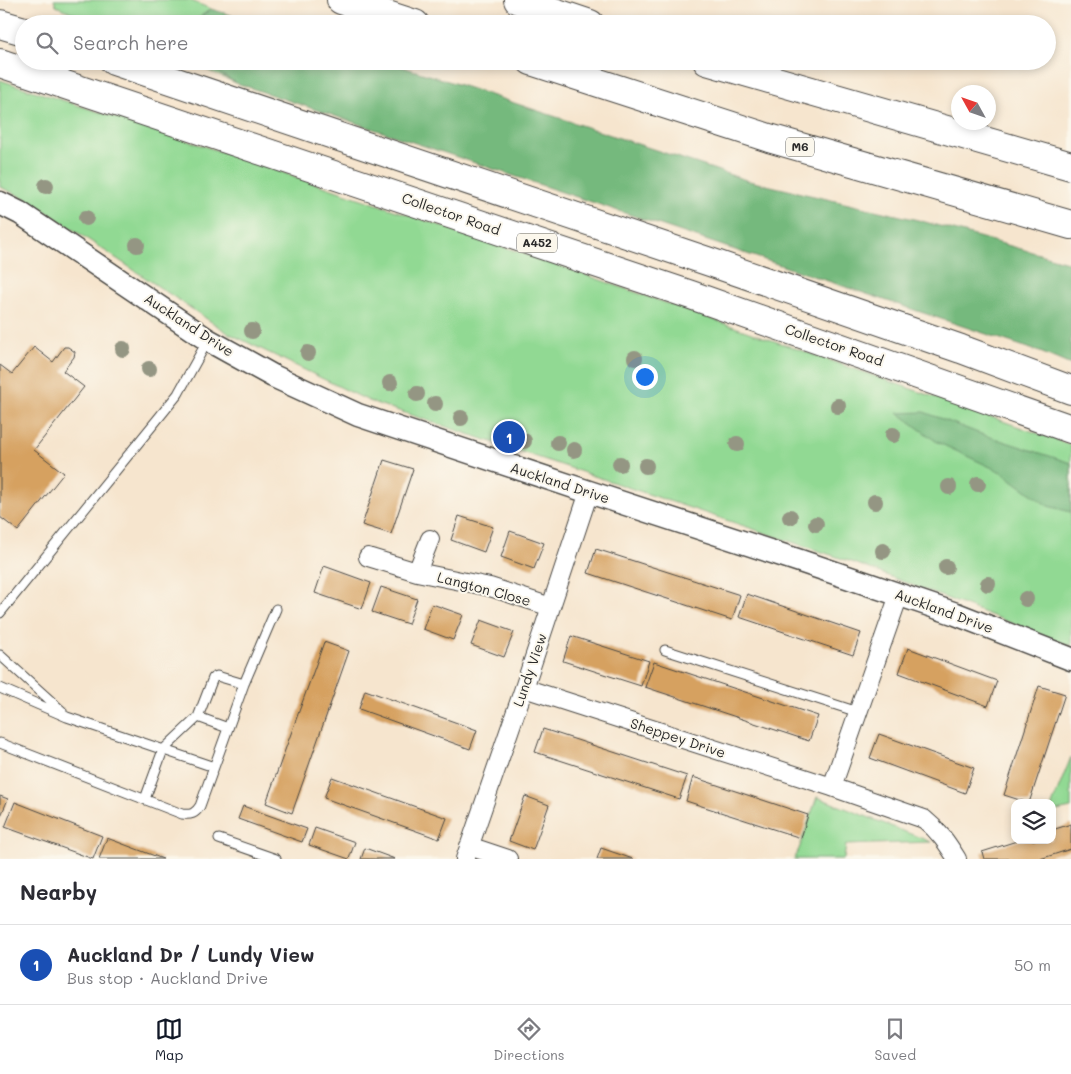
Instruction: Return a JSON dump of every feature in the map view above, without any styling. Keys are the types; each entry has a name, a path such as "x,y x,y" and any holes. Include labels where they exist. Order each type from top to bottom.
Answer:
{"highway":[{"path":"341,0 387,15"},
{"path":"518,0 563,15"},
{"path":"0,24 15,28"},
{"name":"Collector Road","path":"0,63 15,68"},
{"name":"Collector Road","path":"21,70 691,295 1071,429"},
{"path":"141,70 710,262 961,349 1071,390"},
{"name":"M6","path":"559,70 769,138 1071,225"},
{"path":"738,70 1071,166"}],"street":[{"name":"Auckland Drive","path":"0,203 28,219 208,340 273,376 358,415 800,560 956,614 1071,659"},
{"name":"Lundy View","path":"508,859 467,852 589,492"},
{"name":"Langton Close","path":"417,572 430,539"},
{"name":"Langton Close","path":"368,557 417,572 490,588 551,607"},
{"path":"832,787 899,595"},
{"name":"Sheppey Drive","path":"524,688 832,787 924,819 943,837 957,859"}],"lane":[{"path":"0,613 178,394 208,340"},
{"path":"0,743 182,814 191,815 200,806 244,684 276,609"},
{"path":"665,650 858,712"},
{"path":"0,655 67,717"},
{"path":"145,799 163,750 198,718 213,678 217,676 244,684"},
{"path":"0,688 67,717 214,767"},
{"path":"198,718 228,728"},
{"path":"219,839 276,859"}],"green space":[{"path":"54,0 189,0 211,9 203,15 77,15 56,6"},
{"path":"211,9 231,15 203,15"},
{"path":"206,70 214,70 236,83"},
{"path":"214,70 412,70 749,181 918,220 1071,263 1071,365 1040,352 236,83"},
{"path":"0,80 213,149 569,269 1071,445 1071,646 852,562 369,401 228,333 29,200 0,187"},
{"path":"924,412 978,433 1071,463 1071,512 1048,506 1001,472 937,442 898,413"},
{"path":"1071,757 1071,808 1056,811 1056,799 1054,799"},
{"path":"817,797 931,842 846,845 844,859 794,859"}],"building":[{"path":"34,347 53,362 64,347 68,347 75,352 74,357 63,371 84,387 34,450 64,473 18,531 0,517 0,365 12,374"},
{"path":"384,460 413,469 391,534 362,525"},
{"path":"459,516 493,527 484,552 451,540"},
{"path":"510,531 544,543 534,569 501,557"},
{"path":"596,549 740,595 732,620 588,573"},
{"path":"324,566 371,583 362,609 315,593"},
{"path":"381,587 417,599 408,624 372,612"},
{"path":"747,594 861,633 853,655 739,617"},
{"path":"432,604 463,615 453,640 423,629"},
{"path":"481,620 514,632 504,657 471,645"},
{"path":"571,636 649,661 641,686 563,661"},
{"path":"324,642 349,651 292,813 266,803"},
{"path":"908,648 997,681 988,706 899,673"},
{"path":"654,662 818,716 809,741 645,687"},
{"path":"1039,686 1065,694 1030,799 1016,799 1004,795"},
{"path":"365,690 477,730 470,749 359,709"},
{"path":"543,729 687,776 679,799 535,752"},
{"path":"879,734 974,768 965,793 870,758"},
{"path":"332,777 447,818 439,839 324,798"},
{"path":"693,777 808,815 801,838 686,801"},
{"path":"0,796 8,799 0,818"},
{"path":"525,796 549,805 533,850 509,841"},
{"path":"15,802 102,836 93,859 5,827"},
{"path":"243,806 307,829 302,842 238,819"},
{"path":"1071,824 1071,849 1040,859 984,859 982,852 1011,843 1056,844 1056,829"},
{"path":"315,828 355,842 349,859 309,845"},
{"path":"107,838 163,859 99,859"},
{"path":"365,848 395,859 361,859"},
{"path":"601,848 633,859 597,859"}],"place":[{"name":"Auckland Dr / Lundy View","path":"509,437"}]}
